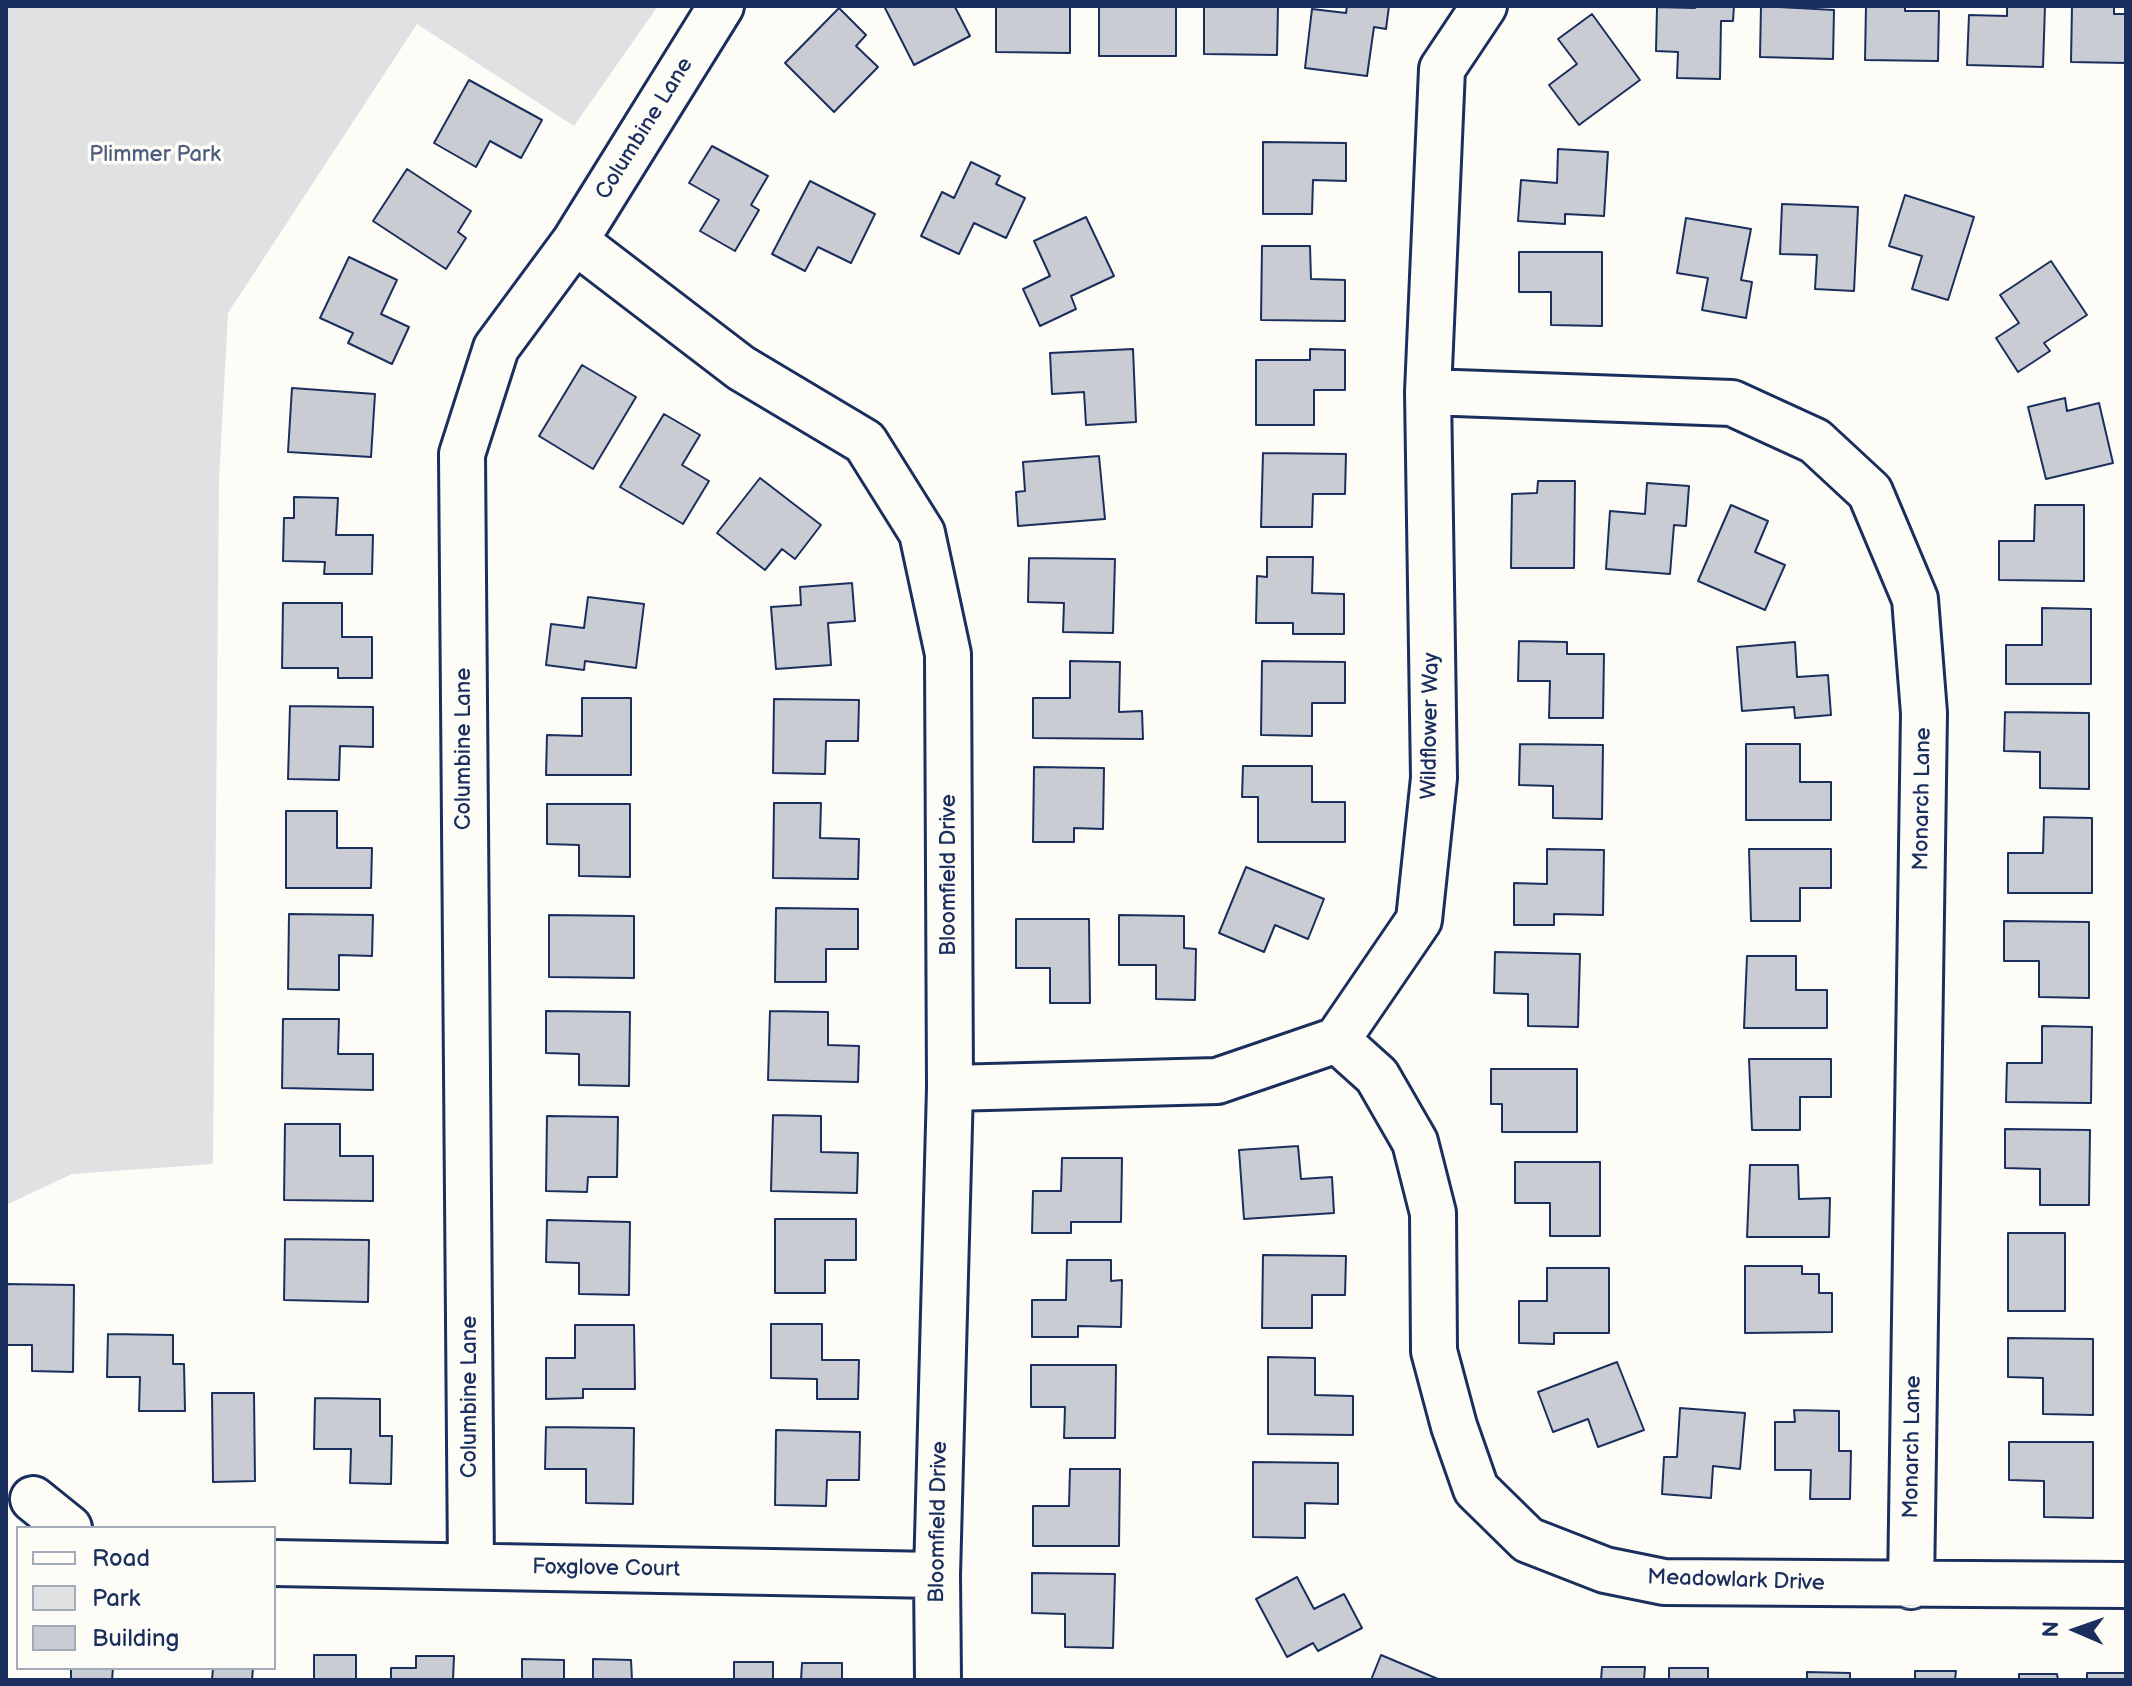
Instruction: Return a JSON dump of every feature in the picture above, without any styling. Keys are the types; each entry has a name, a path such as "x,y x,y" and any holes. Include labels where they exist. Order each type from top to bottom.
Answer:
{"street":[{"name":"Columbine Lane","path":"471,1566 462,454 496,348 575,241 721,6"},
{"name":"Wildflower Way","path":"1337,1040 1419,920 1434,778 1428,392 1442,69 1484,6"},
{"name":"Bloomfield Drive","path":"575,241 741,368 865,442 922,533 948,654 950,1088 937,1575 938,1680"},
{"name":"Monarch Lane","path":"1428,392 1732,403 1815,441 1870,492 1915,599 1924,713 1911,1586"},
{"path":"950,1088 1217,1081 1337,1040"},
{"name":"Meadowlark Drive","path":"1337,1040 1377,1076 1415,1142 1433,1213 1434,1351 1454,1426 1476,1489 1528,1540 1605,1570 1664,1582 2126,1585"},
{"path":"33,1499 67,1526"},
{"name":"Foxglove Court","path":"276,1563 937,1575"}],"green space":[{"name":"Plimmer Park","path":"6,6 658,6 574,126 417,24 228,313 219,480 213,1164 72,1174 6,1205"}],"building":[{"path":"884,6 958,6 955,7 970,36 914,65"},
{"path":"996,6 1070,6 1070,53 996,52"},
{"path":"1176,6 1176,56 1099,56 1099,7"},
{"path":"1204,6 1278,6 1277,55 1204,54"},
{"path":"1347,6 1389,6 1386,29 1374,27 1367,76 1305,68 1312,9 1346,13"},
{"path":"1734,6 1733,21 1721,21 1720,79 1677,78 1678,52 1656,51 1657,7"},
{"path":"1761,6 1834,10 1833,59 1760,57"},
{"path":"1866,6 1905,6 1905,11 1939,11 1938,61 1865,60"},
{"path":"2007,6 2045,6 2043,67 1967,65 1969,15 2007,16"},
{"path":"2072,6 2114,6 2114,14 2126,14 2126,63 2071,62"},
{"path":"839,8 866,35 856,46 878,67 834,112 785,63"},
{"path":"1592,14 1640,80 1579,125 1549,85 1577,64 1558,39"},
{"path":"469,80 542,120 521,158 490,141 476,167 434,143"},
{"path":"1263,142 1346,143 1346,181 1313,180 1312,214 1263,214"},
{"path":"712,146 768,176 751,205 759,210 735,251 700,231 719,200 689,183"},
{"path":"1558,149 1608,152 1604,216 1565,214 1565,224 1518,221 1521,180 1557,183"},
{"path":"971,162 1000,176 996,184 1025,198 1006,238 974,223 959,254 921,236 942,192 954,198"},
{"path":"407,169 471,211 458,232 466,238 446,269 373,221"},
{"path":"810,181 875,214 851,263 818,247 805,271 772,254"},
{"path":"1905,195 1974,217 1948,300 1912,289 1922,256 1889,246"},
{"path":"1782,204 1858,207 1854,291 1815,289 1817,255 1780,254"},
{"path":"1086,217 1114,276 1071,296 1076,309 1040,326 1023,289 1050,276 1034,241"},
{"path":"1686,218 1751,229 1741,280 1752,282 1746,318 1702,310 1708,278 1677,273"},
{"path":"1262,246 1310,246 1311,279 1345,280 1345,321 1261,320"},
{"path":"1519,252 1602,252 1602,326 1551,325 1551,292 1519,292"},
{"path":"349,257 397,280 381,314 409,327 392,364 348,343 353,333 320,318"},
{"path":"2051,261 2087,315 2044,343 2050,351 2018,372 1996,338 2019,323 2000,295"},
{"path":"1133,349 1136,422 1086,425 1084,392 1052,394 1050,353"},
{"path":"1310,349 1345,350 1345,390 1314,390 1314,425 1256,425 1256,360 1310,360"},
{"path":"582,365 636,397 593,469 539,436"},
{"path":"292,388 375,394 371,457 288,452"},
{"path":"2065,398 2067,411 2099,403 2113,463 2046,479 2028,407"},
{"path":"664,414 700,435 682,465 709,481 683,524 620,487"},
{"path":"1263,453 1346,454 1345,494 1313,494 1312,527 1261,527"},
{"path":"1099,456 1105,519 1018,526 1016,492 1025,491 1023,462"},
{"path":"760,478 821,525 795,559 782,549 765,570 717,533"},
{"path":"1538,481 1575,481 1574,568 1511,568 1512,494 1537,493"},
{"path":"1647,483 1689,486 1686,526 1674,525 1670,574 1606,569 1610,511 1645,514"},
{"path":"294,497 338,498 336,535 373,535 372,574 324,574 325,562 283,561 284,518 294,518"},
{"path":"1731,505 1768,521 1755,552 1785,565 1765,610 1698,581"},
{"path":"2035,505 2084,505 2084,581 1999,580 1999,541 2034,541"},
{"path":"1267,557 1313,557 1312,593 1344,594 1344,634 1293,634 1293,623 1256,623 1257,576 1267,577"},
{"path":"1029,558 1115,559 1113,633 1063,632 1064,603 1028,602"},
{"path":"852,583 855,621 828,623 831,665 776,669 771,607 801,605 800,587"},
{"path":"588,597 644,604 636,668 585,661 584,670 546,665 551,624 584,628"},
{"path":"283,603 342,603 342,637 372,637 372,678 338,678 338,668 282,668"},
{"path":"2042,608 2091,609 2091,684 2006,684 2006,645 2042,645"},
{"path":"1519,641 1567,642 1567,654 1604,654 1603,718 1549,718 1550,681 1518,681"},
{"path":"1795,642 1797,677 1828,675 1831,715 1795,718 1794,707 1742,711 1737,647"},
{"path":"1070,661 1120,662 1119,712 1142,711 1143,739 1033,738 1033,698 1070,698"},
{"path":"1262,661 1345,662 1345,703 1312,703 1312,736 1261,735"},
{"path":"582,698 631,698 631,775 546,775 547,735 582,736"},
{"path":"774,699 859,700 858,741 826,741 825,774 773,773"},
{"path":"290,706 373,707 373,747 340,746 339,780 288,779"},
{"path":"2005,712 2089,713 2089,789 2040,788 2040,752 2004,751"},
{"path":"1520,744 1603,745 1602,819 1553,818 1553,786 1519,785"},
{"path":"1746,744 1800,744 1800,782 1831,782 1831,820 1746,820"},
{"path":"1243,766 1312,766 1312,802 1345,802 1345,842 1258,842 1258,797 1242,797"},
{"path":"1034,767 1104,768 1103,829 1074,828 1074,842 1033,842"},
{"path":"774,803 821,803 820,838 859,839 858,879 773,878"},
{"path":"547,804 630,804 630,877 579,876 579,845 547,844"},
{"path":"286,811 337,811 337,848 372,848 371,888 286,888"},
{"path":"2044,817 2092,818 2092,893 2008,893 2008,853 2043,853"},
{"path":"1547,849 1604,850 1603,915 1554,914 1554,925 1514,925 1514,883 1547,884"},
{"path":"1749,849 1831,849 1831,888 1800,888 1800,921 1751,921"},
{"path":"1246,867 1324,899 1308,939 1275,925 1264,952 1219,933"},
{"path":"776,908 858,909 858,949 826,949 826,982 775,982"},
{"path":"289,914 373,915 372,956 339,955 339,990 288,989"},
{"path":"549,915 634,916 634,978 549,977"},
{"path":"1119,915 1184,916 1184,948 1196,949 1195,1000 1156,999 1156,965 1119,965"},
{"path":"1016,919 1089,919 1090,1003 1050,1003 1050,968 1016,968"},
{"path":"2004,921 2089,922 2089,998 2039,997 2039,961 2004,961"},
{"path":"1495,952 1580,954 1578,1027 1528,1026 1528,994 1494,993"},
{"path":"1747,956 1796,956 1796,990 1827,990 1827,1028 1744,1028"},
{"path":"546,1011 630,1012 629,1086 579,1085 579,1054 546,1053"},
{"path":"770,1011 828,1012 828,1045 859,1046 858,1082 768,1080"},
{"path":"283,1019 339,1019 338,1054 373,1054 373,1090 282,1088"},
{"path":"2042,1026 2092,1027 2091,1103 2006,1102 2007,1063 2042,1063"},
{"path":"1749,1059 1831,1059 1831,1097 1800,1097 1800,1130 1752,1130"},
{"path":"1491,1069 1577,1069 1577,1132 1502,1132 1502,1104 1491,1104"},
{"path":"773,1115 821,1116 821,1152 858,1153 857,1193 771,1191"},
{"path":"547,1116 618,1117 617,1177 588,1177 587,1192 546,1191"},
{"path":"285,1124 340,1124 340,1156 373,1156 373,1201 284,1200"},
{"path":"2005,1129 2090,1130 2089,1205 2040,1205 2040,1169 2005,1168"},
{"path":"1298,1146 1301,1179 1332,1177 1334,1213 1244,1219 1239,1150"},
{"path":"1062,1158 1122,1158 1121,1222 1071,1222 1071,1233 1032,1233 1033,1191 1061,1191"},
{"path":"1515,1162 1600,1162 1600,1236 1550,1236 1550,1203 1515,1203"},
{"path":"1750,1165 1798,1165 1799,1199 1830,1198 1829,1237 1747,1237"},
{"path":"775,1219 856,1219 856,1260 825,1260 825,1293 775,1293"},
{"path":"547,1220 630,1222 629,1295 579,1294 579,1263 546,1262"},
{"path":"2008,1233 2065,1233 2065,1311 2008,1311"},
{"path":"285,1239 369,1240 368,1302 284,1300"},
{"path":"1263,1255 1346,1256 1345,1295 1312,1295 1312,1328 1262,1328"},
{"path":"1067,1260 1111,1260 1111,1281 1122,1280 1121,1327 1078,1326 1078,1337 1032,1337 1032,1300 1066,1300"},
{"path":"1745,1266 1802,1266 1802,1274 1819,1274 1819,1293 1832,1293 1832,1332 1745,1333"},
{"path":"1547,1268 1609,1268 1609,1333 1554,1333 1554,1344 1519,1343 1519,1301 1547,1301"},
{"path":"6,1284 74,1285 73,1372 32,1371 32,1345 6,1345"},
{"path":"771,1324 822,1324 822,1360 859,1360 858,1399 817,1399 817,1379 771,1378"},
{"path":"575,1325 634,1325 635,1389 583,1389 583,1398 546,1399 546,1358 575,1358"},
{"path":"108,1334 173,1335 173,1364 184,1364 185,1411 139,1411 140,1377 107,1377"},
{"path":"2008,1338 2093,1339 2093,1415 2043,1414 2043,1378 2008,1377"},
{"path":"1268,1357 1315,1358 1315,1395 1353,1396 1353,1435 1268,1434"},
{"path":"1617,1362 1644,1430 1598,1447 1588,1419 1553,1432 1538,1392"},
{"path":"1031,1365 1116,1365 1115,1438 1064,1438 1065,1407 1031,1407"},
{"path":"212,1393 254,1393 255,1481 213,1482"},
{"path":"315,1398 380,1399 380,1436 392,1436 391,1484 350,1483 351,1449 314,1449"},
{"path":"1680,1408 1745,1413 1740,1469 1713,1466 1711,1498 1662,1494 1664,1457 1677,1457"},
{"path":"1794,1410 1839,1411 1839,1451 1851,1451 1850,1499 1810,1499 1811,1470 1775,1470 1775,1422 1795,1422"},
{"path":"546,1427 634,1428 633,1504 586,1503 586,1469 545,1469"},
{"path":"776,1430 860,1432 859,1480 827,1480 826,1506 775,1505"},
{"path":"2009,1442 2093,1442 2093,1518 2044,1517 2044,1481 2009,1480"},
{"path":"1253,1462 1338,1463 1338,1504 1305,1503 1305,1538 1253,1537"},
{"path":"1070,1469 1120,1469 1119,1546 1033,1546 1033,1506 1069,1506"},
{"path":"1032,1573 1115,1574 1113,1648 1065,1647 1065,1614 1032,1613"},
{"path":"1297,1577 1314,1609 1344,1594 1362,1628 1318,1651 1313,1643 1287,1657 1256,1599"},
{"path":"314,1655 356,1655 356,1680 314,1680"},
{"path":"1381,1655 1438,1679 1438,1680 1371,1680"},
{"path":"416,1656 454,1656 453,1680 391,1680 391,1668 416,1668"},
{"path":"522,1659 564,1660 564,1680 522,1680"},
{"path":"593,1659 631,1660 632,1680 593,1680"},
{"path":"734,1662 773,1662 773,1680 734,1680"},
{"path":"802,1663 842,1663 842,1680 801,1680"},
{"path":"1602,1667 1645,1667 1644,1680 1601,1680"},
{"path":"1669,1668 1708,1668 1708,1680 1669,1680"},
{"path":"71,1670 113,1670 112,1680 71,1680"},
{"path":"213,1670 253,1670 252,1680 212,1680"},
{"path":"1915,1671 1956,1671 1955,1680 1915,1680"},
{"path":"1807,1672 1850,1673 1850,1680 1807,1680"},
{"path":"2087,1673 2125,1673 2125,1680 2087,1680"},
{"path":"2019,1674 2057,1674 2058,1680 2019,1680"}]}
